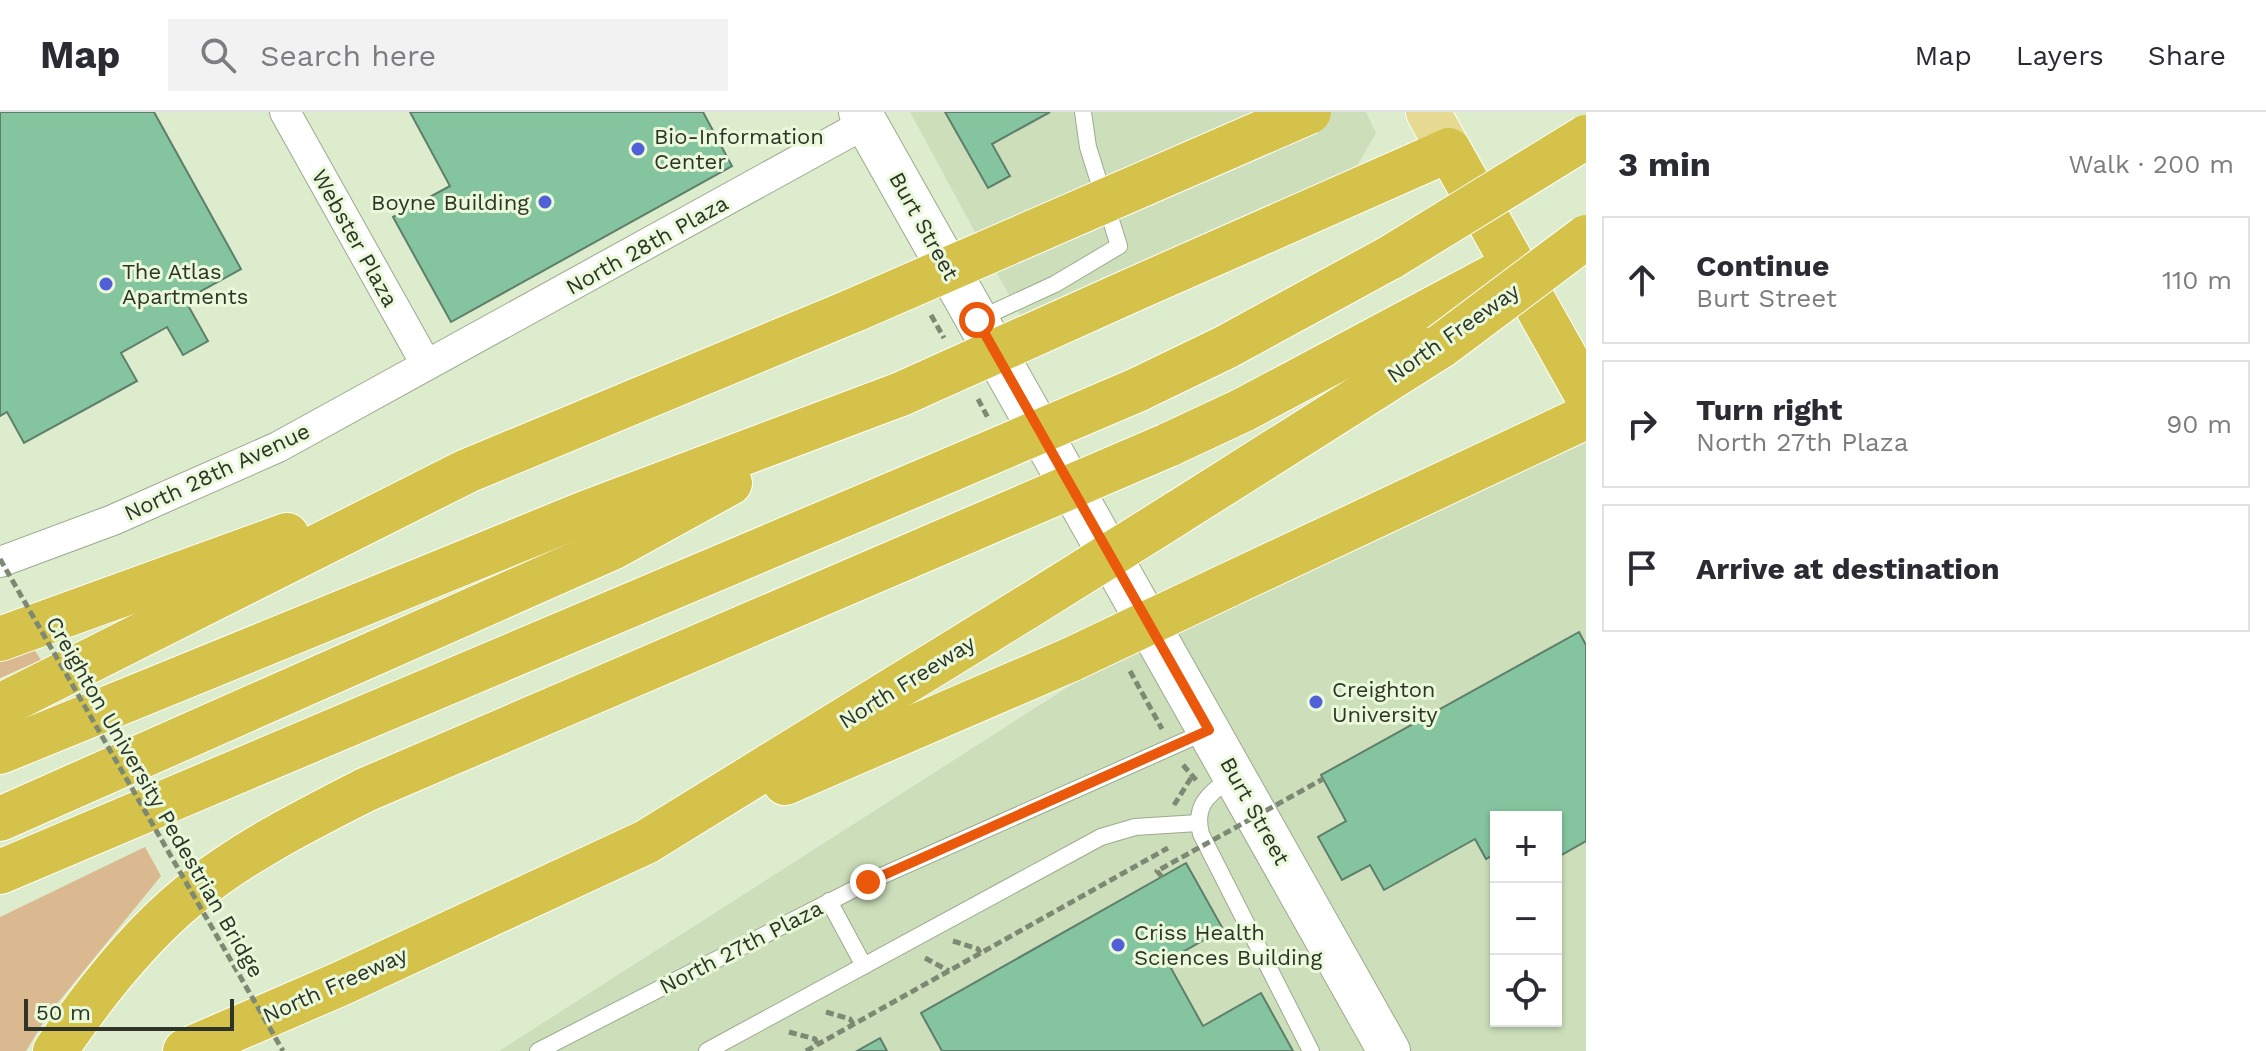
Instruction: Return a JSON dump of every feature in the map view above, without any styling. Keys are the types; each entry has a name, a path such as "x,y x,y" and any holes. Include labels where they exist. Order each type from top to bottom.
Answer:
{"highway":[{"path":"0,639 467,471 852,311 1309,112"},
{"path":"0,872 1137,390 1226,347 1391,257 1586,137"},
{"path":"0,752 384,598 585,513 901,394 1449,150 1584,393 1226,586 1072,659 646,842"},
{"name":"North Freeway","path":"185,1051 340,984 646,842 1177,513 1432,330 1586,228"},
{"name":"North Freeway","path":"1432,330 1586,237"},
{"path":"55,1051 119,967 190,895 285,832 365,790 1432,330"},
{"path":"0,819 612,548 861,410"},
{"path":"0,706 467,471"}],"main road":[{"path":"1428,112 1449,150"}],"street":[{"name":"Webster Plaza","path":"285,112 426,364"},
{"name":"North 28th Plaza","path":"426,364 863,117"},
{"name":"Burt Street","path":"863,117 1389,1051"},
{"name":"North 28th Avenue","path":"0,561 113,520 220,474 301,434 426,364"}],"lane":[{"path":"977,320 1055,284 1119,246 1088,147 1083,112"},
{"name":"North 27th Plaza","path":"538,1051 829,901 1209,730"},
{"path":"1234,775 1204,799 1196,817 1311,1051"},
{"path":"707,1051 1101,837 1135,827 1198,823"},
{"path":"829,901 864,966"}],"path":[{"name":"Creighton University Pedestrian Bridge","path":"0,561 283,1051"},
{"path":"806,1051 816,1042 1180,840 1174,801 1191,778"},
{"path":"1162,877 1157,871 1323,779"}],"shaded area":[{"path":"910,112 1366,112 1376,133 1354,171 1022,319"},
{"name":"Creighton University","path":"1586,417 1586,1051 499,1051 1226,586"},
{"path":"30,643 41,660 0,678 0,656"},
{"path":"145,847 161,876 47,1016 26,1051 0,1051 0,917"}],"building":[{"name":"The Atlas Apartments","path":"0,112 154,112 241,269 185,300 208,341 183,355 167,327 121,353 137,381 24,443 7,412 0,416"},
{"name":"Boyne Building","path":"410,112 703,112 732,166 451,322 393,217 450,186"},
{"path":"945,112 1050,112 992,144 1010,176 988,188"},
{"path":"1579,632 1586,645 1586,841 1562,855 1562,811 1490,811 1490,857 1486,859 1475,839 1384,890 1370,865 1342,880 1318,837 1346,821 1321,775"},
{"name":"Criss Health Sciences Building","path":"1186,863 1223,929 1167,961 1203,1026 1261,993 1293,1051 942,1051 921,1013"},
{"path":"880,1038 887,1051 857,1051"}],"place":[{"name":"Bio-Information Center","path":"638,149"},
{"name":"Boyne Building","path":"545,202"},
{"name":"The Atlas Apartments","path":"106,284"},
{"name":"Creighton University","path":"1316,702"},
{"name":"Criss Health Sciences Building","path":"1118,945"}],"route":[{"path":"868,882 1209,730 977,320"}]}
